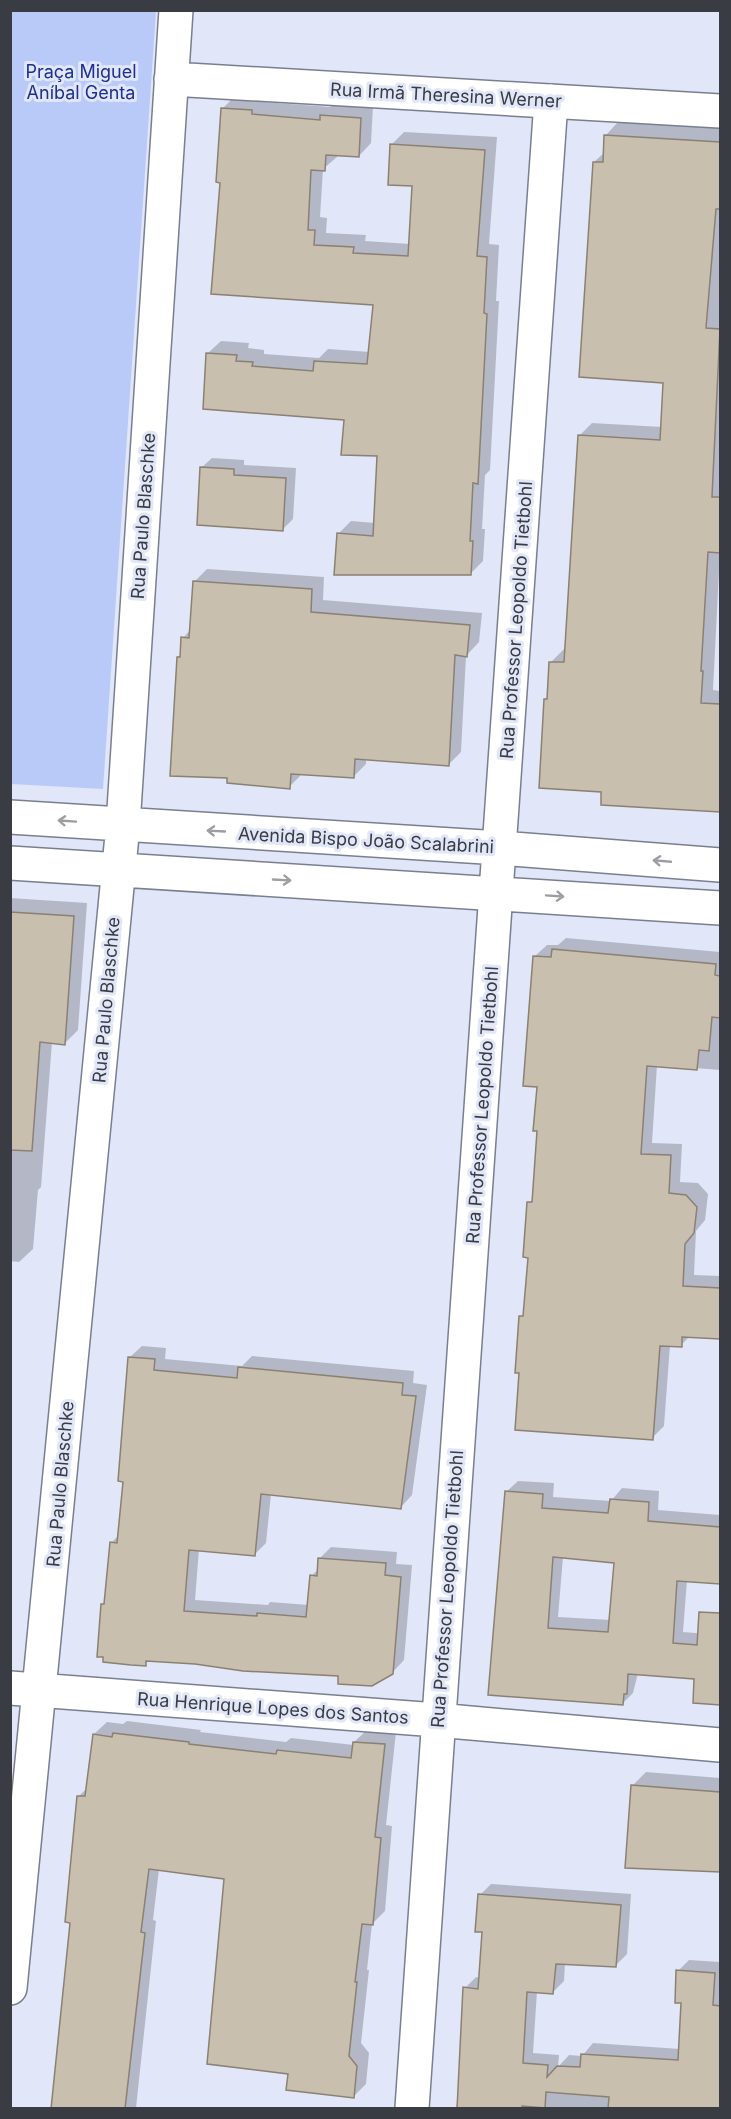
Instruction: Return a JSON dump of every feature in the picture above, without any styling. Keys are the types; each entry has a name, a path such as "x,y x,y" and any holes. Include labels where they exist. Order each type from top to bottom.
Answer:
{"street":[{"name":"Rua Paulo Blaschke","path":"10,1988 25,1689 123,825 176,10"},
{"name":"Rua Irmã Theresina Werner","path":"171,79 720,111"},
{"name":"Rua Professor Leopoldo Tietbohl","path":"412,2109 437,1720 551,101"},
{"name":"Avenida Bispo João Scalabrini","path":"10,817 500,848 720,865"},
{"path":"10,862 119,871 497,892 720,908"},
{"name":"Rua Henrique Lopes dos Santos","path":"25,1689 437,1720 720,1745"}],"green space":[{"name":"Praça Miguel Aníbal Genta","path":"10,11 156,11 103,789 11,784"}],"building":[{"path":"221,108 252,110 252,114 320,120 320,115 361,118 359,157 326,155 325,171 311,170 308,230 315,230 314,245 354,247 353,253 408,256 412,186 388,185 390,144 485,150 477,256 487,257 484,313 487,314 478,484 473,483 471,575 334,575 337,533 373,536 377,456 341,455 344,420 203,409 206,353 237,355 236,361 253,362 252,366 313,371 314,361 367,364 373,305 211,294 220,183 216,182"},
{"path":"604,135 720,142 720,209 716,209 706,328 720,329 712,497 720,497 720,553 708,552 701,703 720,704 720,812 601,805 601,792 539,788 544,699 547,699 549,662 564,662 578,435 660,440 663,383 579,377 593,162 603,162"},
{"path":"200,467 234,469 234,475 286,478 283,531 197,525"},
{"path":"193,581 312,589 311,612 470,625 467,657 455,655 449,766 355,759 354,778 291,774 290,789 227,783 227,778 170,776 177,657 180,657 181,637 189,638"},
{"path":"10,912 74,916 65,1045 40,1042 32,1151 10,1150"},
{"path":"552,949 716,964 715,975 720,976 720,1018 712,1017 709,1051 699,1050 697,1070 647,1066 641,1154 671,1155 669,1193 686,1195 697,1207 694,1233 685,1244 683,1286 720,1288 720,1339 682,1337 682,1347 660,1346 653,1440 515,1430 519,1373 515,1373 519,1316 523,1316 528,1258 523,1257 527,1202 532,1202 537,1131 533,1131 537,1087 523,1086 533,956 551,957"},
{"path":"128,1357 155,1359 154,1370 237,1378 238,1367 403,1383 402,1395 416,1396 401,1509 261,1494 255,1556 189,1550 184,1611 257,1616 257,1613 306,1617 310,1575 317,1576 318,1558 386,1563 385,1575 401,1577 393,1674 372,1686 338,1684 338,1676 243,1671 195,1664 146,1661 146,1666 131,1665 103,1662 103,1657 97,1657 101,1604 104,1604 110,1542 117,1543 123,1482 118,1481"},
{"path":"505,1491 543,1494 542,1508 608,1513 610,1499 649,1502 648,1521 720,1527 720,1584 677,1581 673,1643 697,1645 699,1612 720,1613 720,1705 693,1703 694,1679 628,1674 627,1694 624,1694 623,1705 488,1695","holes":["553,1557 614,1563 608,1632 548,1628"]},
{"path":"113,1733 276,1754 277,1750 351,1758 353,1742 385,1744 375,1837 381,1838 373,1925 362,1924 355,1982 357,1982 349,2056 357,2066 354,2098 286,2090 288,2074 207,2064 224,1879 149,1869 141,1932 145,1933 125,2109 51,2109 70,1923 65,1922 77,1796 85,1796 93,1734 112,1737"},
{"path":"631,1785 720,1792 720,1872 625,1868"},
{"path":"478,1894 621,1905 616,1967 556,1964 553,1994 527,1992 523,2063 548,2065 547,2077 557,2066 580,2067 581,2054 678,2060 681,2003 675,2003 676,1970 715,1973 713,2005 720,2006 720,2109 608,2109 609,2097 546,2092 545,2108 522,2106 522,2109 457,2109 463,1987 478,1989 482,1932 475,1932"}]}
